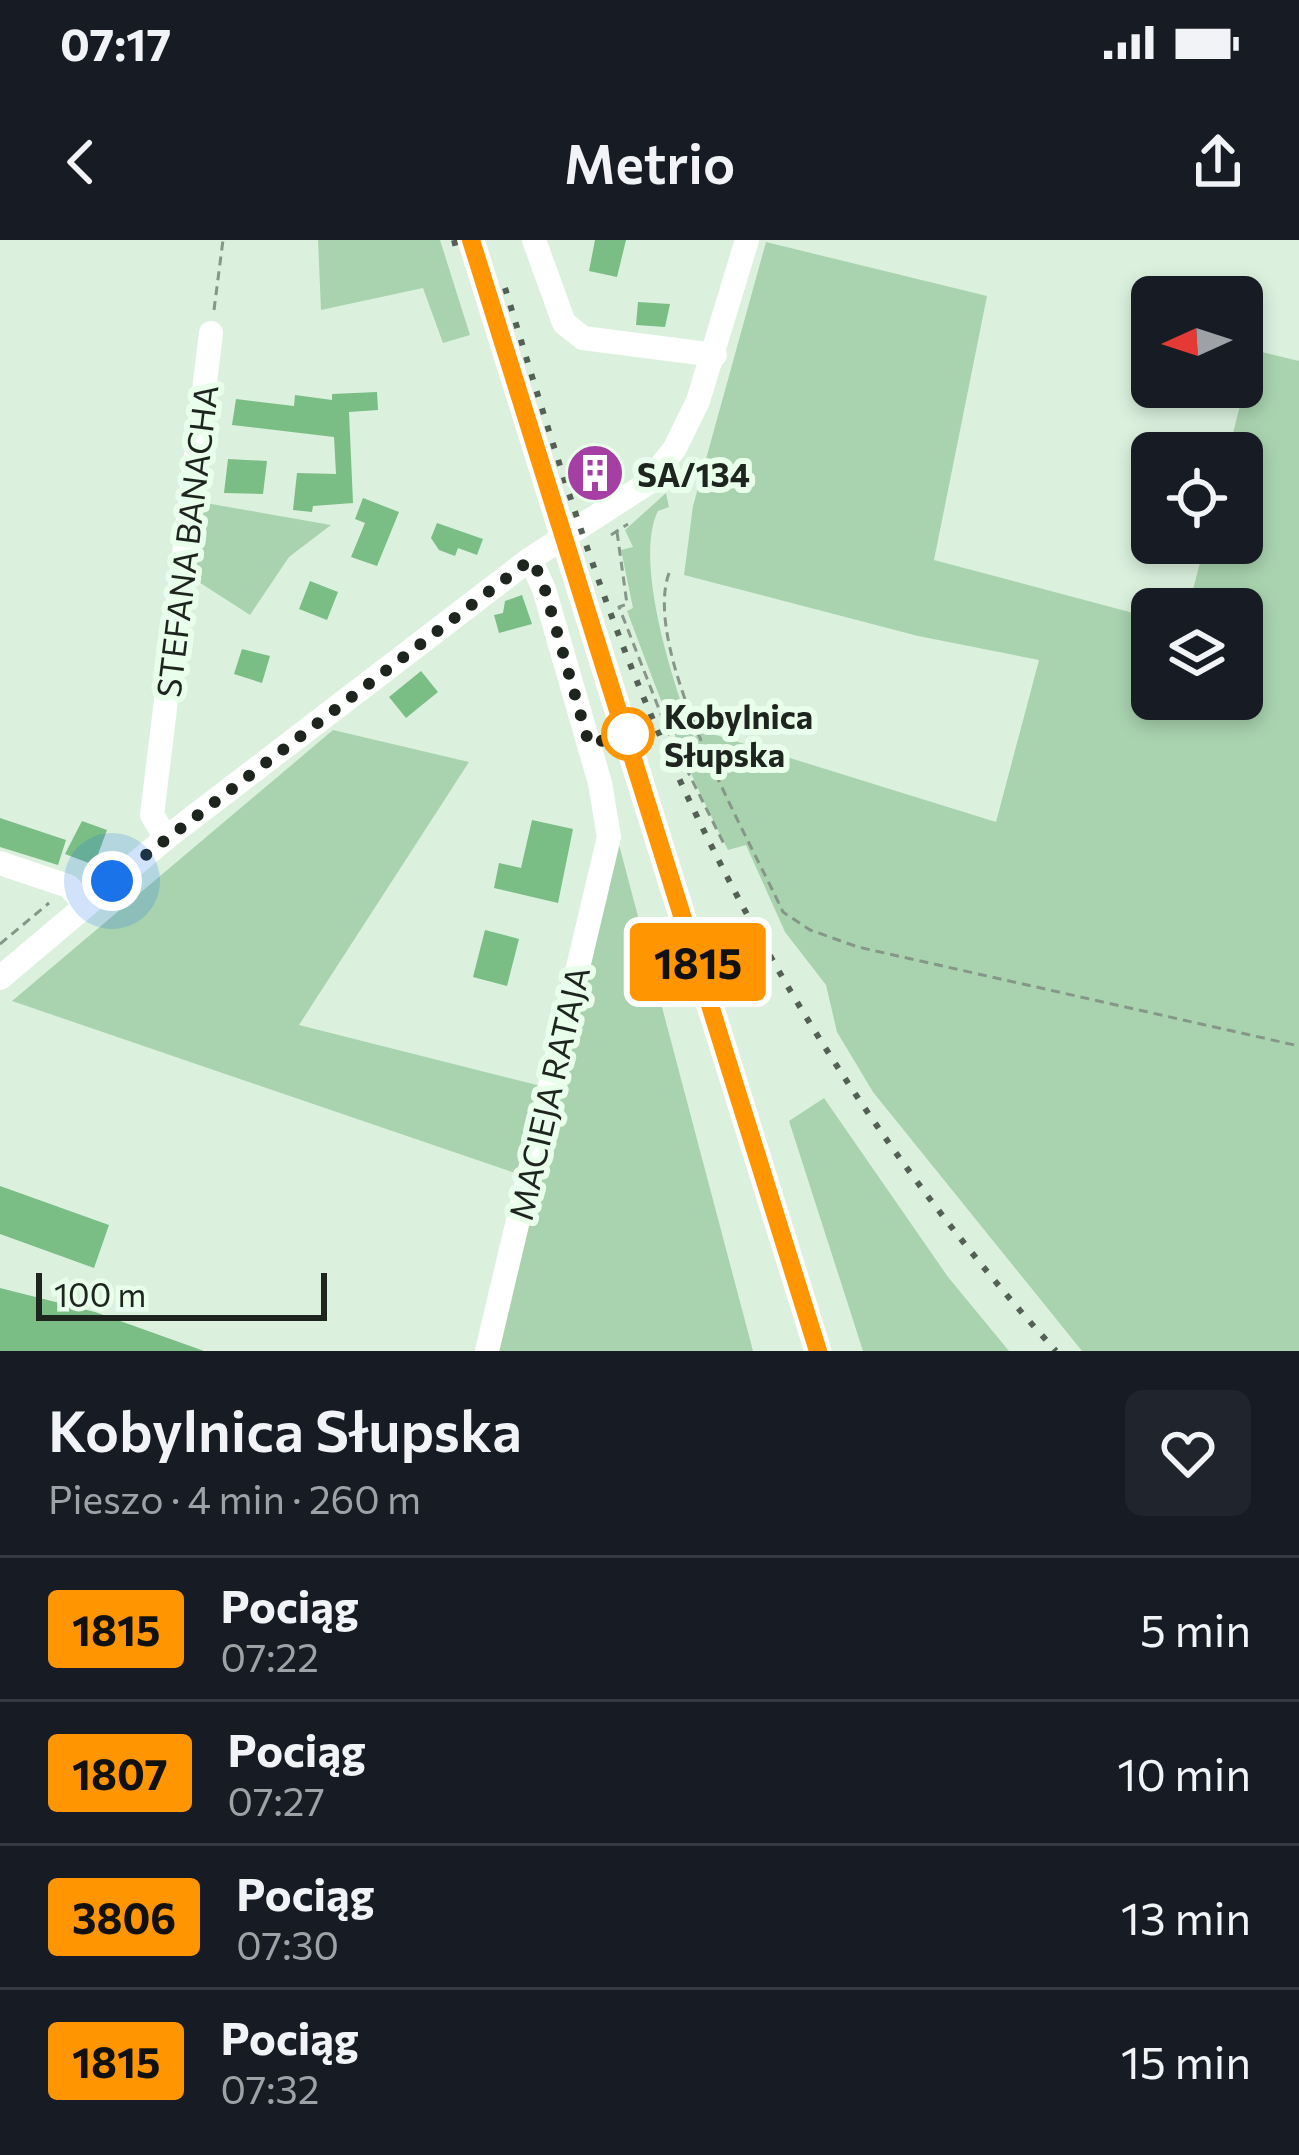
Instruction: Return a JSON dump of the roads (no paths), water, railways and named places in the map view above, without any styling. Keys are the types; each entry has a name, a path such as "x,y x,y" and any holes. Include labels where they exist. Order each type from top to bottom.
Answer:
{"street":[{"path":"534,240 564,323 583,338 715,355"},
{"path":"0,978 166,838 530,560 617,507 659,471 691,419 715,355 747,240"},
{"name":"STEFANA BANACHA","path":"166,838 152,815 211,333"},
{"name":"MACIEJA RATAJA","path":"487,1351 609,837 599,783 541,576 530,560"},
{"path":"0,863 68,886 85,903"}],"railway":[{"path":"454,240 456,248"},
{"path":"476,240 499,313"},
{"path":"505,288 610,613 711,845 810,1024 866,1110 989,1274 1056,1351"},
{"path":"582,583 818,1351"}],"train":[{"name":"1815","path":"471,240 818,1351"}],"place":[{"name":"SA/134","path":"595,473"},
{"name":"Kobylnica Słupska","path":"628,734"}]}
